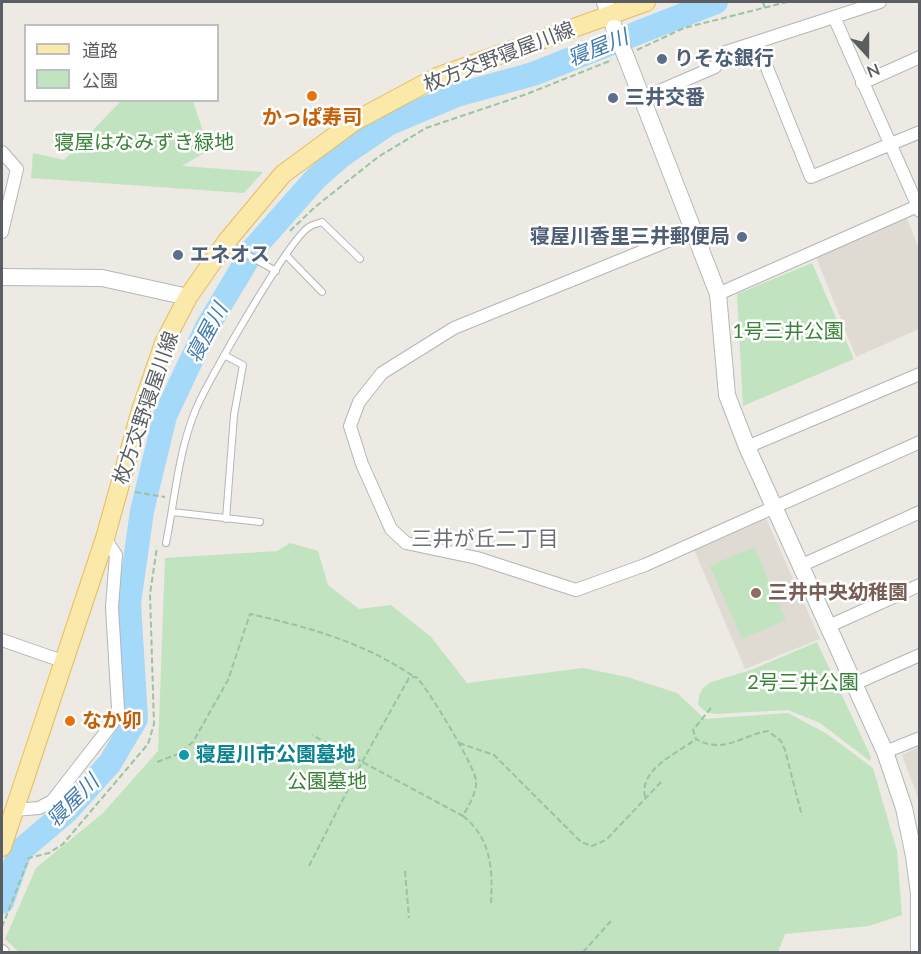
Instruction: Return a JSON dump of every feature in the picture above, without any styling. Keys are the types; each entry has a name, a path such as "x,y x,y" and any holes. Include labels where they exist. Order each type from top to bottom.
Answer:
{"main road":[{"name":"枚方交野寝屋川線","path":"3,843 105,538 135,430 164,343 188,297 233,247 283,174 355,121 437,77 646,2"}],"street":[{"path":"643,98 716,67 723,53 880,2"},
{"path":"610,15 718,294 727,395 747,447 885,752 904,808 919,893 919,952"},
{"path":"718,294 919,208 834,17"},
{"path":"757,43 811,177 920,132"},
{"path":"862,83 920,57"},
{"path":"2,153 17,170 2,232"},
{"path":"695,230 454,328 382,373 359,402 350,426 362,464 391,529 406,543 477,558 576,590 645,566 920,442"},
{"path":"2,277 102,278 188,297"},
{"path":"747,447 920,374"},
{"path":"800,566 920,512"},
{"path":"13,812 39,808 52,801 112,724 118,709 112,607 116,555 105,538"},
{"path":"829,626 920,585"},
{"path":"2,640 65,662"},
{"path":"854,684 920,656"},
{"path":"885,752 920,738"}],"lane":[{"path":"166,543 181,454 196,408 224,355 286,255 308,227 322,222 360,259"},
{"path":"233,247 276,271"},
{"path":"286,255 321,292"},
{"path":"224,355 243,365 234,415 226,519"},
{"path":"172,512 261,522"}],"path":[{"path":"764,2 765,8"},
{"path":"286,238 292,228 315,207 378,157 426,128 527,94 627,55 684,28 787,2"},
{"path":"130,491 165,497"},
{"path":"2,927 29,858 49,853 63,844 148,744 154,724 150,594 158,540"},
{"path":"157,762 178,754 193,742 228,680 250,614 312,628 359,647 413,676 428,691 459,743 476,781 470,803 463,816"},
{"path":"309,866 406,679 413,676"},
{"path":"696,739 693,730 711,708"},
{"path":"645,797 643,786 647,775 696,739 726,746 765,731 775,735 784,750 802,816"},
{"path":"312,735 463,816 479,832 492,865 491,903"},
{"path":"459,743 494,755 586,845 597,845 606,840 662,781"},
{"path":"405,871 409,918"},
{"path":"583,952 611,921"}],"shaded area":[{"path":"904,211 919,249 919,329 856,357 814,252"},
{"name":"三井中央幼稚園","path":"765,516 820,639 745,669 693,547"},
{"path":"919,747 919,800 902,755"}],"green space":[{"name":"寝屋はなみずき緑地","path":"120,102 193,102 209,150 182,166 263,172 244,193 31,178 33,153 64,160"},
{"name":"1号三井公園","path":"812,263 854,359 743,406 737,294"},
{"name":"公園墓地","path":"290,543 318,551 328,585 359,609 391,605 431,637 467,683 583,668 627,677 677,693 705,719 788,713 827,734 873,768 897,851 902,915 869,926 785,934 778,952 19,952 5,939 36,868 103,813 158,751 165,558 277,551"},
{"path":"754,547 786,620 742,639 710,566"},
{"name":"2号三井公園","path":"817,642 871,757 870,761 820,723 788,710 716,714 706,712 698,705 703,688 711,682 751,670"}],"waterway":[{"name":"寝屋川","path":"2,902 20,851 67,811 110,763 136,719 129,603 142,511 165,416 207,327 255,247 316,178 341,156 388,124 457,95 533,74 716,2"}],"place":[{"name":"りそな銀行","path":"662,59"},
{"name":"かっぱ寿司","path":"312,96"},
{"name":"三井交番","path":"613,98"},
{"name":"寝屋川香里三井郵便局","path":"742,237"},
{"name":"エネオス","path":"178,255"},
{"name":"三井中央幼稚園","path":"756,593"},
{"name":"なか卯","path":"70,721"},
{"name":"寝屋川市公園墓地","path":"184,755"}],"district":[{"name":"三井が丘二丁目","path":"485,539"}]}
